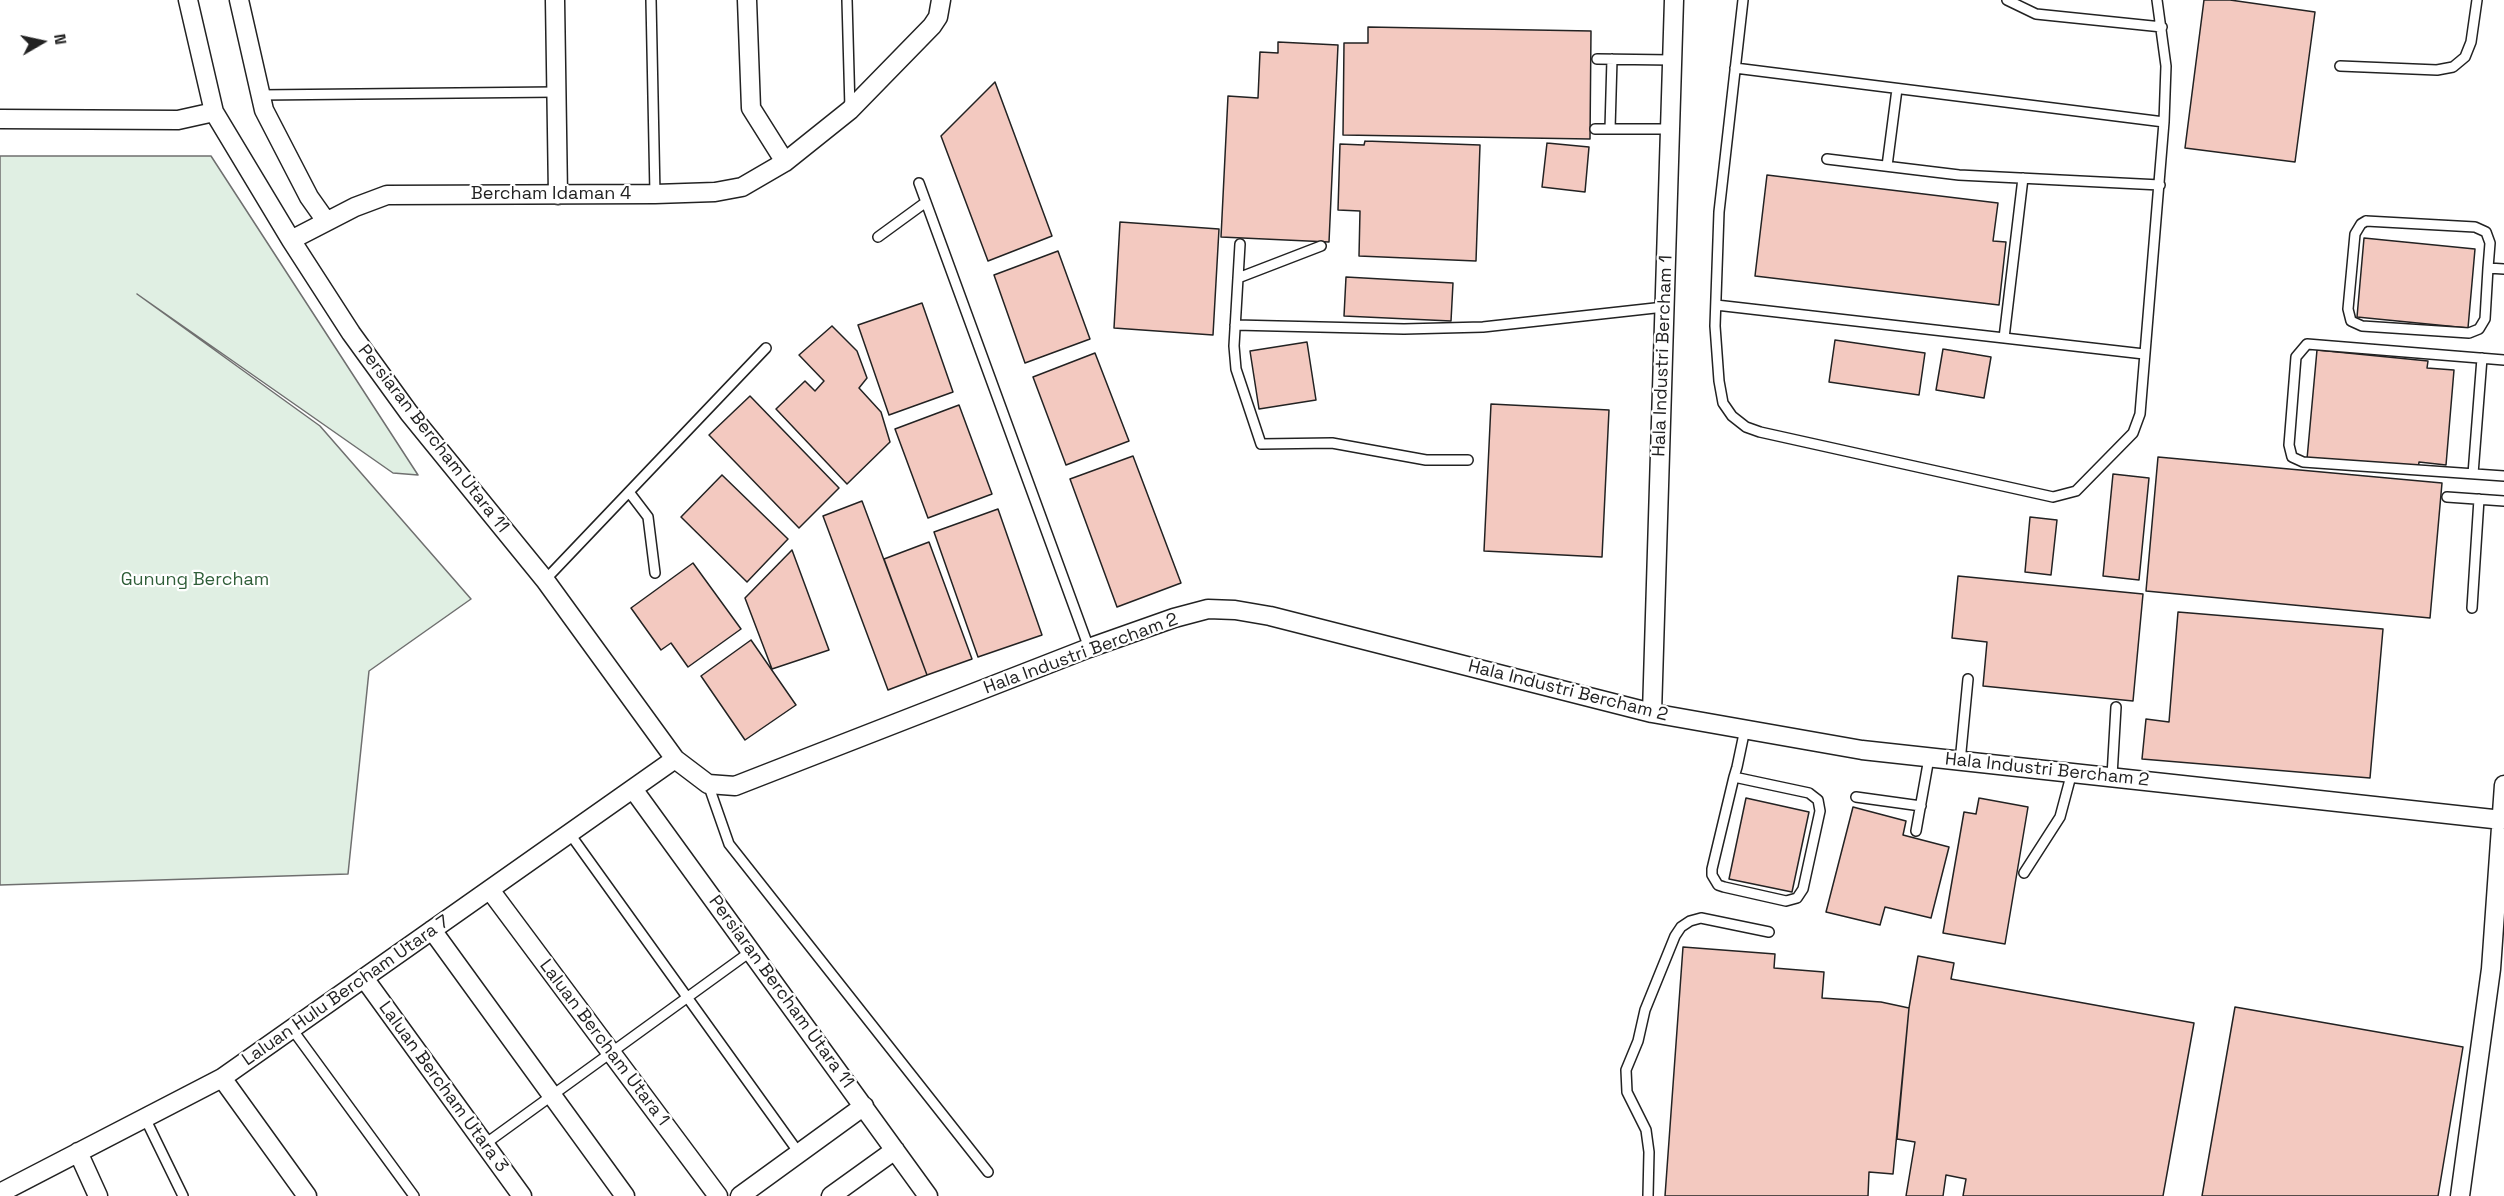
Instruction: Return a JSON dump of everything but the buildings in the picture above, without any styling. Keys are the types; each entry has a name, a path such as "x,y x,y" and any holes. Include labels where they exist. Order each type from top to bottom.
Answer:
{"street":[{"name":"Persiaran Bercham Utara 11","path":"188,0 214,112 291,240 408,413 545,580 675,759"},
{"path":"239,0 260,95 271,125 326,221"},
{"path":"555,0 558,195"},
{"path":"747,0 751,108 785,162"},
{"name":"Bercham Idaman 4","path":"291,240 326,221 387,195 655,194 715,192 742,187 785,162 850,110 932,26 940,12 941,0"},
{"name":"Hala Industri Bercham 1","path":"1652,713 1674,0"},
{"path":"0,119 178,120 214,112"},
{"name":"Hala Industri Bercham 2","path":"708,784 735,786 1089,648 1208,609 1235,610 1270,616 1652,713 1745,729 1960,762 2112,776 2502,820"},
{"path":"675,759 708,784"},
{"name":"Laluan Hulu Bercham Utara 7","path":"0,1193 222,1078 675,759"},
{"path":"2460,1196 2491,969 2504,785"},
{"name":"Persiaran Bercham Utara 11","path":"633,789 928,1196"},
{"name":"Laluan Bercham Utara 1","path":"490,890 718,1196"},
{"path":"432,930 625,1196"},
{"name":"Laluan Bercham Utara 3","path":"364,978 522,1196"},
{"path":"222,1078 307,1196"},
{"path":"740,1196 864,1106"},
{"path":"831,1196 895,1150"},
{"path":"78,1152 98,1196"}],"lane":[{"path":"651,0 655,194"},
{"path":"847,0 850,110"},
{"path":"1743,0 1719,212 1716,305 1719,381 1724,403 1732,416 1746,427 1760,432 2053,497 2076,491 2133,433 2140,414 2164,122 2166,66 2157,0"},
{"path":"2007,0 2036,14 2162,27"},
{"path":"2340,66 2437,70 2453,67 2465,57 2470,42 2477,0"},
{"path":"1597,59 1671,60"},
{"path":"1610,129 1612,59"},
{"path":"1735,68 2164,122"},
{"path":"1887,166 1897,89"},
{"path":"260,95 557,92"},
{"path":"1595,129 1670,129"},
{"path":"1827,159 1959,175 2160,185"},
{"path":"2004,338 2023,178"},
{"path":"919,183 1089,648"},
{"path":"878,237 926,202"},
{"path":"2366,221 2481,228 2489,237 2488,268 2485,319 2474,332 2362,326 2351,321 2348,315 2355,234 2361,224 2366,221"},
{"path":"1240,244 1235,325 1236,369 1243,397 1261,444 1332,443 1426,460 1468,460"},
{"path":"1238,278 1321,246"},
{"path":"2488,268 2504,269"},
{"path":"1716,305 2144,354"},
{"path":"1235,325 1404,329 1483,327 1664,307"},
{"path":"2504,360 2307,344 2296,357 2289,445 2292,457 2303,462 2504,476"},
{"path":"545,580 766,348"},
{"path":"2473,474 2482,358"},
{"path":"629,492 648,517 655,573"},
{"path":"2447,497 2504,501"},
{"path":"2472,608 2480,499"},
{"path":"1960,762 1968,679"},
{"path":"2112,776 2115,707"},
{"path":"1734,777 1809,793 1818,800 1820,811 1803,889 1797,898 1786,901 1724,887 1714,881 1712,869 1745,729"},
{"path":"1916,831 1929,758"},
{"path":"2024,873 2060,817 2072,772"},
{"path":"708,784 729,844 988,1172"},
{"path":"1856,797 1920,806"},
{"path":"570,834 799,1154"},
{"path":"1648,1196 1649,1152 1646,1130 1627,1092 1626,1070 1638,1041 1645,1010 1675,936 1681,927 1701,918 1769,932"},
{"path":"485,1144 750,952"},
{"path":"292,1029 414,1196"},
{"path":"145,1118 183,1196"}],"green space":[{"name":"Gunung Bercham","path":"0,156 211,156 418,475 393,473 137,294 320,426 471,599 369,671 348,874 0,885"}]}
